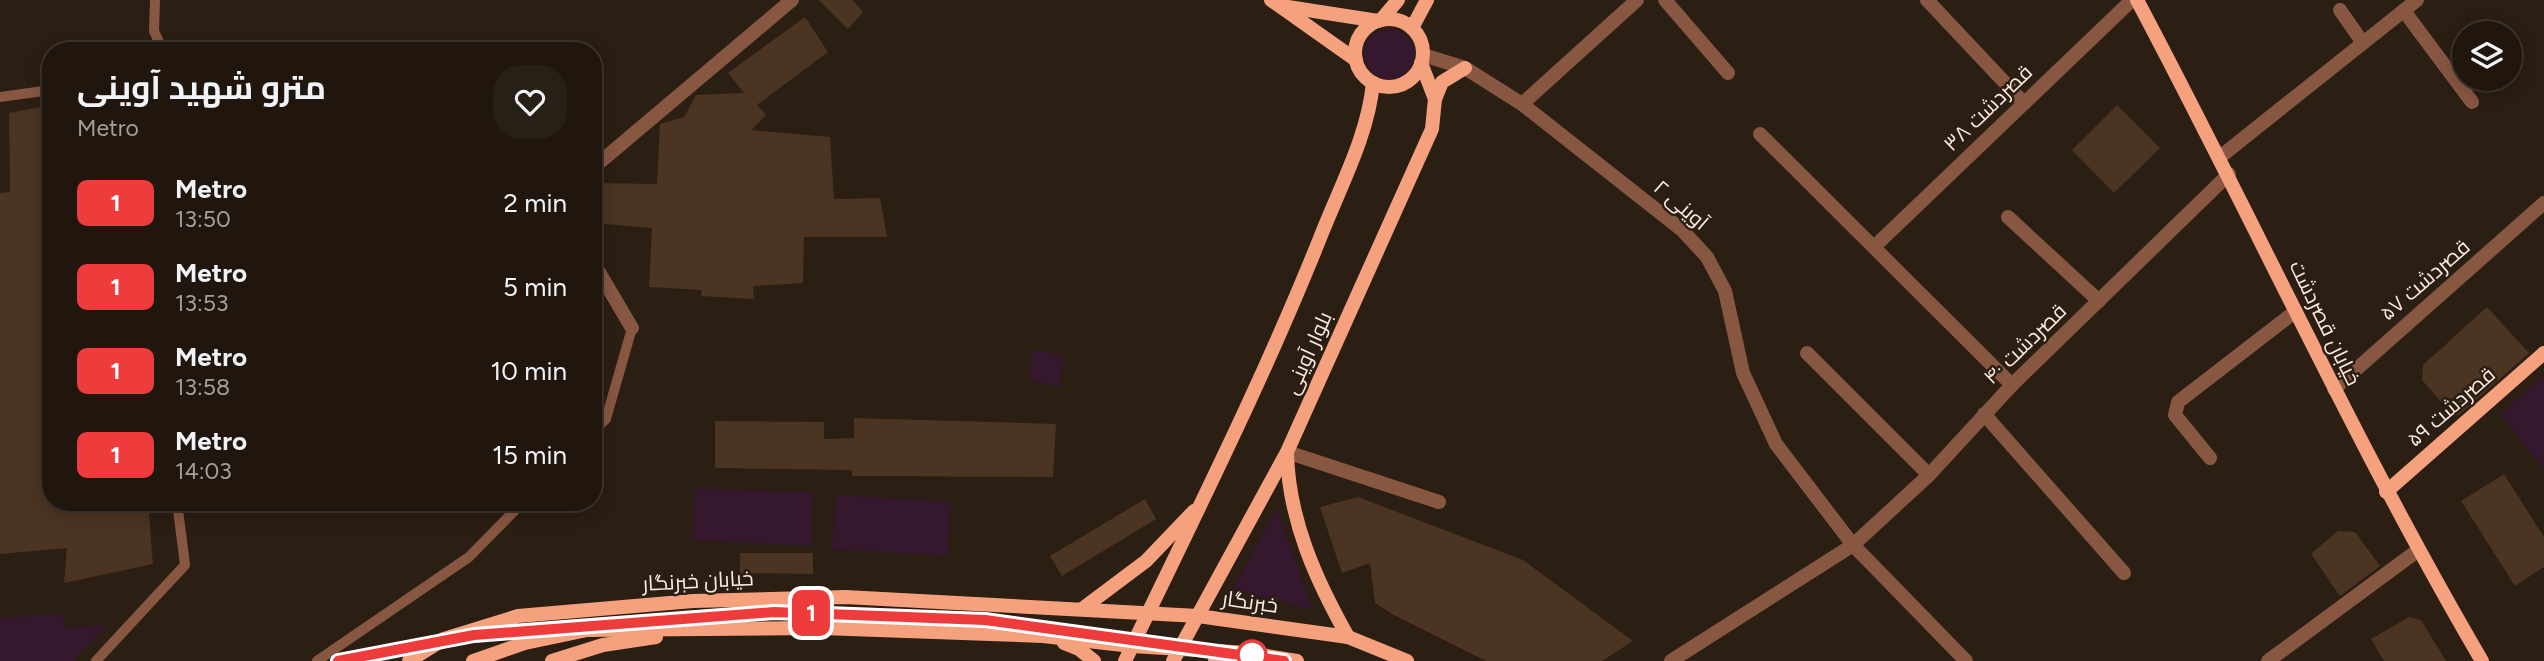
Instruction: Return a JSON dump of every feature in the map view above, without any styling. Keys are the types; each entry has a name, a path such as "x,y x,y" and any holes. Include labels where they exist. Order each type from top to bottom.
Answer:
{"main road":[{"path":"1398,0 1380,21 1360,36 1356,60 1359,69 1373,83 1389,87 1406,82 1422,59"},
{"path":"1412,28 1427,0"},
{"name":"خیابان قصردشت","path":"2134,0 2229,174 2417,551 2482,661"},
{"path":"1274,3 1380,21 1397,20 1412,28 1420,40 1422,59 1436,99"},
{"path":"1274,3 1356,60"},
{"path":"1436,99 1442,82 1465,68"},
{"name":"بلوار آوینی","path":"1125,661 1203,502 1306,272 1365,125 1373,83"},
{"name":"بلوار آوینی","path":"1176,655 1287,452 1432,129 1436,99"},
{"name":"۵۹ قصردشت","path":"2386,492 2544,353"},
{"path":"1287,452 1288,480 1300,535 1324,593 1348,636"},
{"path":"1082,609 1146,561 1203,502"},
{"name":"خیابان خبرنگار","path":"409,661 444,639 518,616 584,608 693,601 845,597 1082,609"},
{"name":"خبرنگار","path":"1082,609 1151,611 1348,636 1408,661"},
{"path":"473,661 524,643 587,630 822,628 1043,636 1132,646 1176,655 1248,653 1297,661"},
{"path":"552,661 603,645 705,629"},
{"path":"1043,636 1079,649 1094,661"},
{"path":"1215,661 1248,653"}],"street":[{"path":"602,160 792,0"},
{"path":"1522,104 1637,0"},
{"path":"1665,0 1728,73"},
{"path":"1927,0 2024,103"},
{"name":"۳۸ قصردشت","path":"1874,247 2134,0"},
{"path":"2220,157 2417,0"},
{"path":"2340,10 2363,44"},
{"path":"2404,11 2472,102"},
{"name":"۲ آوینی","path":"1422,59 1465,68 1522,104 1682,230 1707,257 1725,291 1743,373 1776,444 1853,545 1966,661"},
{"path":"1760,134 2012,385"},
{"name":"۴۰ قصردشت","path":"1671,661 1853,545 1929,475 2012,385 2229,174"},
{"name":"۵۷ قصردشت","path":"2334,389 2544,204"},
{"path":"2008,217 2099,301"},
{"path":"602,277 632,328"},
{"path":"2210,458 2175,415 2175,408 2296,312"},
{"path":"1807,353 1929,475"},
{"path":"1984,414 2124,573"},
{"path":"1287,452 1439,502"},
{"path":"2268,661 2417,551"}],"lane":[{"path":"155,0 154,31 159,42"},
{"path":"0,97 42,91"},
{"path":"602,423 606,419 632,328"},
{"path":"96,661 185,565 178,511"},
{"path":"317,661 469,556 514,511"}],"shaded area":[{"path":"1389,29 1407,36 1414,54 1407,72 1389,79 1371,72 1364,54 1371,36"},
{"path":"1033,350 1064,356 1060,387 1029,380"},
{"path":"2544,376 2544,469 2500,414"},
{"path":"695,488 813,493 811,546 693,540"},
{"path":"836,495 951,502 948,556 832,549"},
{"path":"1277,510 1313,610 1233,589"},
{"path":"62,614 66,628 106,625 74,661 0,661 0,618"}],"building":[{"path":"819,0 853,0 863,12 848,29"},
{"path":"805,17 828,52 757,105 766,115 751,130 830,137 834,199 880,198 887,237 804,237 803,283 753,286 754,299 701,296 702,290 649,287 652,228 602,224 602,183 657,184 660,124 684,117 696,95 744,93 728,73"},
{"path":"2117,105 2160,148 2114,193 2072,150"},
{"path":"42,107 42,511 149,511 153,564 64,583 67,548 0,554 0,193 10,192 9,113"},
{"path":"2487,307 2529,353 2459,415 2453,416 2422,380 2423,365"},
{"path":"854,418 1056,424 1053,477 852,476 852,470 715,468 715,421 824,422 824,439 854,438"},
{"path":"2504,474 2544,537 2544,567 2515,586 2461,501"},
{"path":"1358,497 1523,560 1633,641 1602,661 1486,661 1392,614 1375,603 1370,563 1342,573 1320,507"},
{"path":"1145,499 1156,519 1062,576 1050,556"},
{"path":"2338,531 2355,532 2380,566 2340,596 2311,554"},
{"path":"740,553 813,553 813,574 740,573"},
{"path":"2409,617 2421,620 2446,661 2384,661 2371,639"}],"metro line":[{"name":"1","path":"338,661 474,635 774,612 985,620 1272,657 1284,661"}]}
